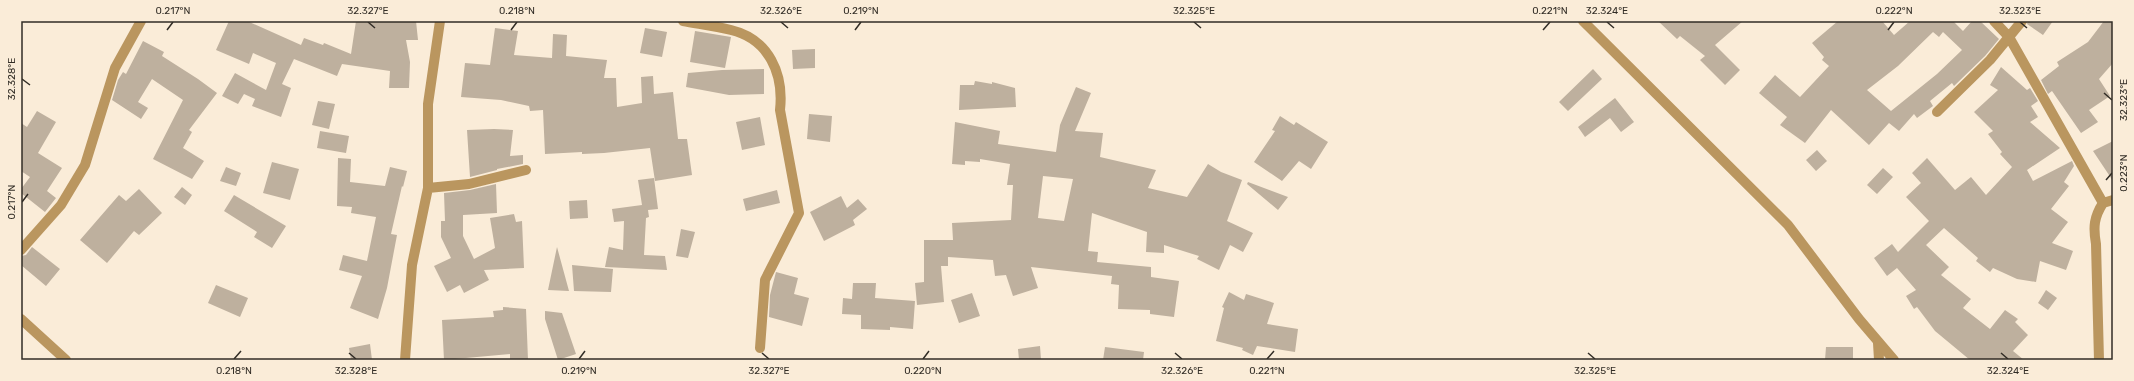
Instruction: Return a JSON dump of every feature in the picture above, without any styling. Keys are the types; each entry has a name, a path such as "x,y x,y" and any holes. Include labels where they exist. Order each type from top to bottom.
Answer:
{"street":[{"path":"21,250 61,205 85,165 115,68 141,21"},
{"path":"405,360 412,265 428,188 428,104 440,21"},
{"path":"683,21 733,30 762,45 776,68 782,95 780,110 798,214 765,280 760,348"},
{"path":"1583,21 1788,225 1878,343 1894,360"},
{"path":"1994,21 2009,37 2108,201 2096,214 2094,228 2096,244 2099,360"},
{"path":"1937,112 1990,60 2022,21"},
{"path":"428,188 469,184 526,170"},
{"path":"21,319 66,360"},
{"path":"1878,343 1879,360"}],"building":[{"path":"229,21 247,21 301,45 304,38 323,45 324,43 351,54 356,21 416,21 418,40 406,40 410,62 409,88 389,88 390,71 342,64 337,76 294,59 282,84 291,88 281,117 252,106 255,99 244,94 238,104 222,96 235,73 266,90 276,63 253,53 249,64 216,50"},
{"path":"1658,21 1743,21 1715,45 1740,70 1725,85 1700,60 1705,56 1680,36 1677,39"},
{"path":"1838,21 1882,21 1894,35 1910,21 1953,21 1963,31 1972,21 1980,21 1999,39 1985,56 1954,86 1952,83 1930,101 1933,106 1917,118 1914,114 1899,131 1889,123 1869,145 1831,110 1805,143 1780,125 1787,117 1759,93 1775,75 1800,97 1829,66 1822,60 1824,57 1812,43","holes":["1933,32 1939,37 1943,32 1962,50 1937,74 1891,111 1867,90 1898,66"]},
{"path":"2028,21 2053,21 2043,35 2027,24"},
{"path":"2104,21 2113,21 2113,63 2099,79 2110,96 2089,110 2098,122 2081,133 2052,91 2048,94 2041,80 2059,66 2057,62 2088,42"},
{"path":"495,28 518,31 514,55 552,58 553,34 567,35 566,56 607,60 604,78 616,78 617,107 642,103 641,77 653,76 654,94 673,92 678,139 687,139 692,175 655,181 650,148 604,153 582,154 582,152 545,154 543,110 530,111 529,106 501,100 461,97 465,63 490,65"},
{"path":"645,28 667,32 662,57 640,53"},
{"path":"695,31 731,37 725,68 690,62"},
{"path":"143,41 164,52 162,56 217,93 189,130 192,132 183,148 204,161 192,179 153,159 183,100 152,79 138,102 148,108 141,119 112,100 118,80 123,72 126,74"},
{"path":"815,49 815,68 793,69 792,50"},
{"path":"2001,67 2027,90 2030,88 2038,101 2031,106 2038,117 2030,122 2060,148 2027,170 2033,181 2072,161 2074,166 2064,182 2069,186 2051,209 2068,222 2052,243 2073,251 2066,270 2040,261 2036,282 2017,279 1993,268 1990,272 1976,261 1978,258 1944,228 1926,245 1949,267 1941,275 1971,299 1963,308 1990,329 2005,310 2018,319 2015,322 2028,335 2013,351 2024,360 1970,360 1935,331 1917,307 1914,309 1906,296 1916,290 1897,268 1887,276 1874,258 1892,244 1898,252 1929,221 1906,197 1921,183 1912,173 1927,158 1955,190 1971,177 1986,195 2012,167 2000,154 2002,152 1988,134 1993,131 1974,112 1998,90 1990,85"},
{"path":"764,69 764,94 729,95 686,87 688,73 722,70"},
{"path":"1593,69 1602,79 1568,111 1559,102"},
{"path":"975,81 992,84 992,82 1015,88 1016,107 959,110 960,85 974,85"},
{"path":"1076,87 1091,93 1075,131 1103,133 1100,157 1156,170 1148,188 1187,197 1208,164 1221,172 1242,180 1227,221 1253,233 1243,252 1230,245 1219,270 1197,259 1199,256 1164,245 1164,253 1146,252 1147,232 1092,213 1088,251 1098,252 1097,262 1151,267 1151,277 1179,281 1174,317 1150,314 1150,310 1118,309 1119,285 1111,284 1112,276 1031,267 1038,288 1013,296 1006,275 995,276 993,260 948,257 948,266 941,266 944,302 917,305 915,283 924,282 924,240 953,240 952,223 1011,220 1013,185 1007,185 1010,164 980,159 980,162 965,161 965,165 952,164 955,122 1000,131 998,144 1056,152 1060,125","holes":["1043,176 1073,179 1064,221 1038,218"]},
{"path":"1615,98 1634,122 1621,132 1610,118 1585,137 1578,127"},
{"path":"318,101 335,104 329,129 312,125"},
{"path":"37,111 56,122 38,153 62,168 47,191 56,198 45,212 21,193 21,189 30,177 21,171 21,123 27,127"},
{"path":"809,114 832,116 830,142 807,139"},
{"path":"1280,116 1294,125 1296,122 1328,142 1311,169 1299,161 1282,181 1254,162 1275,131 1272,130"},
{"path":"760,117 765,145 742,150 736,122"},
{"path":"467,130 513,130 510,156 523,155 523,164 497,169 470,177"},
{"path":"320,131 349,136 346,153 317,148"},
{"path":"2113,141 2113,181 2093,151"},
{"path":"1817,150 1827,161 1816,171 1806,160"},
{"path":"338,158 351,159 350,182 385,186 390,167 407,171 391,234 397,235 387,288 378,319 350,308 362,276 339,270 343,255 367,261 376,217 351,213 352,207 337,206"},
{"path":"272,162 299,169 290,200 263,193"},
{"path":"226,167 241,173 236,186 220,181"},
{"path":"1883,168 1893,177 1877,194 1867,185"},
{"path":"654,178 658,209 648,210 649,217 646,218 644,255 665,256 667,270 605,267 609,247 623,250 624,221 614,222 612,209 642,205 638,180"},
{"path":"1248,182 1288,197 1278,210 1247,184"},
{"path":"496,184 497,213 463,215 463,236 474,259 495,248 490,218 514,214 516,222 522,221 524,268 484,270 489,280 464,293 460,285 447,292 434,266 451,258 441,237 441,221 445,221 444,193 470,190"},
{"path":"182,187 192,195 185,205 174,197"},
{"path":"139,189 162,213 139,235 134,231 107,263 80,240 119,195 126,201"},
{"path":"777,190 780,203 746,211 743,199"},
{"path":"234,195 286,226 272,248 254,237 257,232 224,211"},
{"path":"841,196 847,208 858,199 867,209 853,220 855,225 824,241 810,212"},
{"path":"587,200 588,218 570,219 569,201"},
{"path":"681,229 695,232 688,258 676,256"},
{"path":"32,247 60,269 46,286 21,265 21,256 26,255"},
{"path":"557,247 569,291 548,290"},
{"path":"572,265 613,269 611,292 574,291"},
{"path":"776,272 798,278 794,294 809,298 802,326 769,317 770,295"},
{"path":"853,283 876,283 875,298 915,301 913,329 890,327 890,330 861,329 861,315 842,314 843,298 852,299"},
{"path":"216,285 248,298 240,317 208,303"},
{"path":"2046,290 2057,298 2048,310 2038,303"},
{"path":"1229,292 1244,300 1246,294 1274,303 1267,324 1298,329 1295,352 1257,346 1253,355 1242,350 1243,348 1216,341 1224,308 1222,307"},
{"path":"972,293 980,316 959,323 951,300"},
{"path":"503,307 526,309 528,360 510,360 510,354 444,360 442,320 494,317 493,311 503,310"},
{"path":"545,311 562,313 576,354 558,360 545,319"},
{"path":"370,344 372,360 351,360 349,348"},
{"path":"1040,346 1041,360 1019,360 1018,349"},
{"path":"1105,347 1144,352 1143,360 1103,360"},
{"path":"1826,347 1853,347 1853,360 1825,360"}]}
